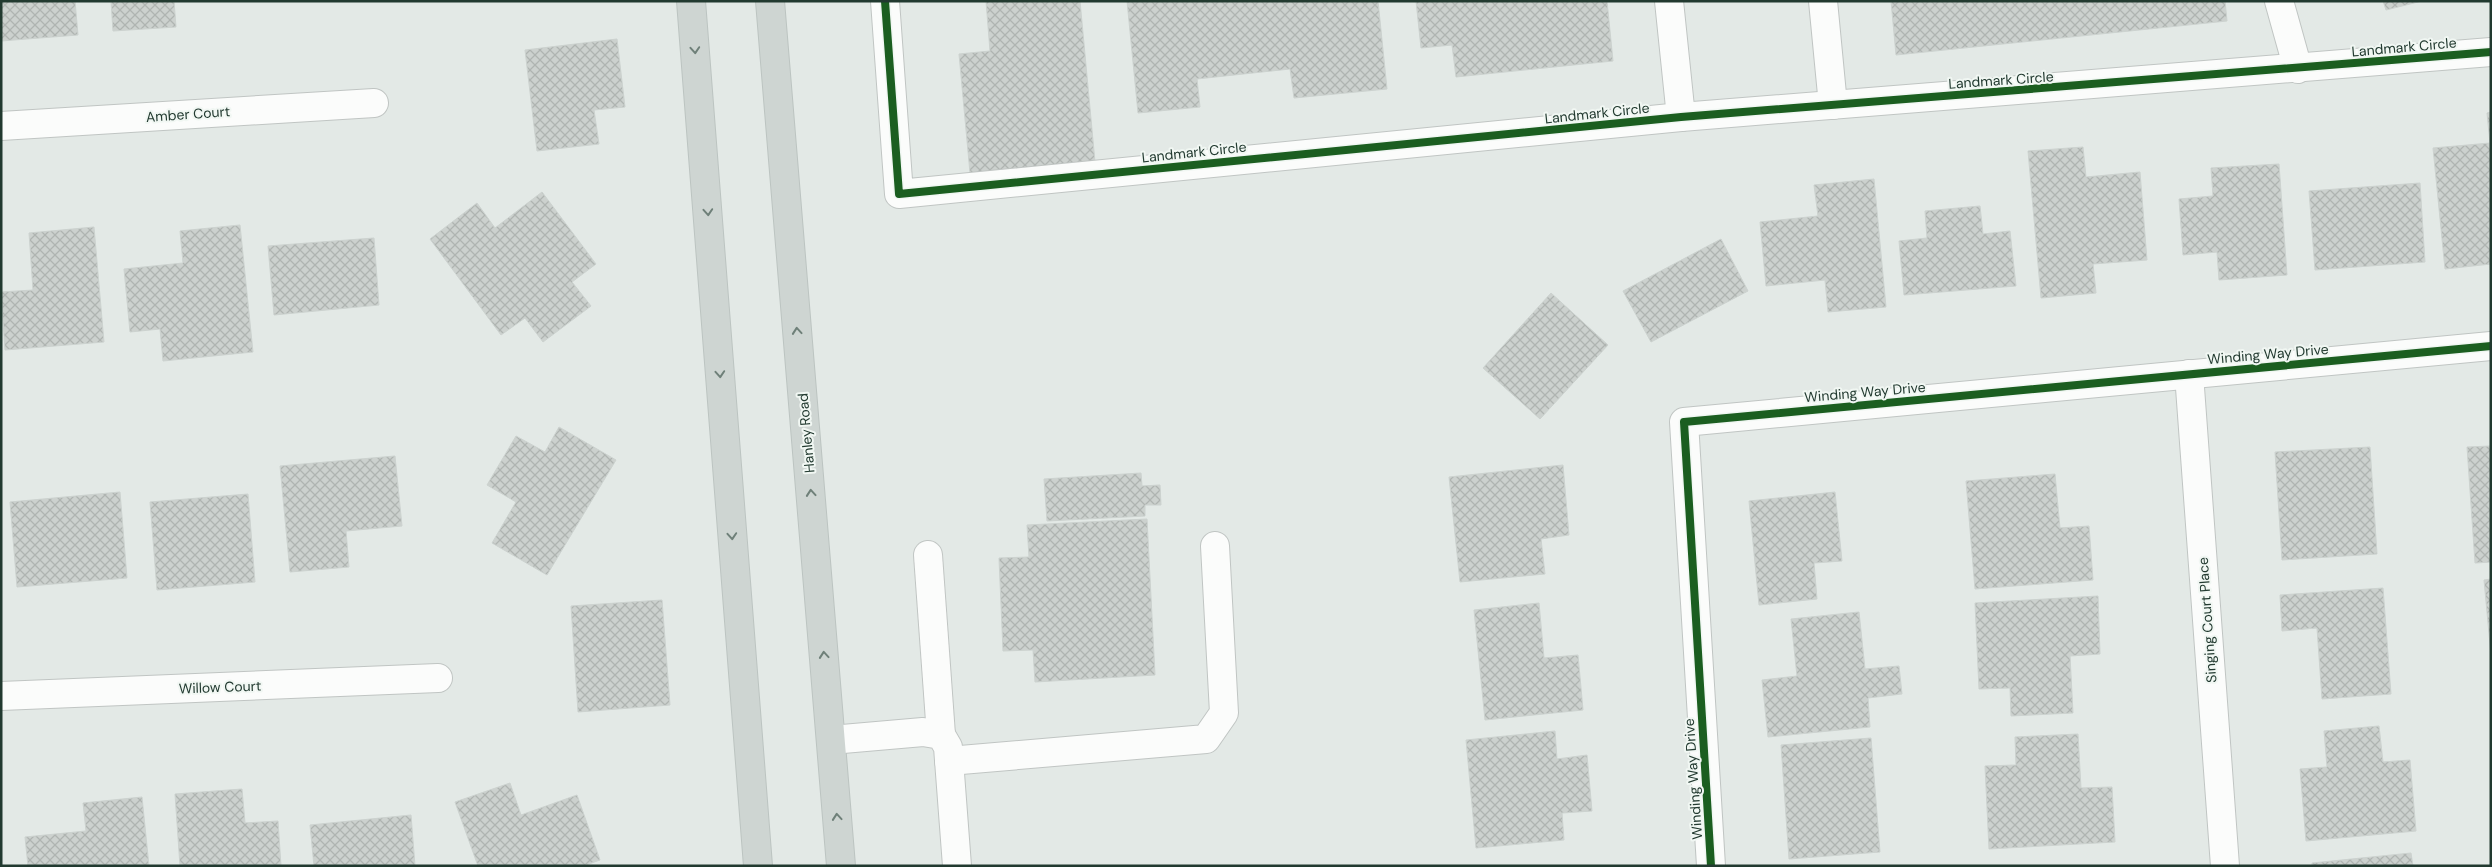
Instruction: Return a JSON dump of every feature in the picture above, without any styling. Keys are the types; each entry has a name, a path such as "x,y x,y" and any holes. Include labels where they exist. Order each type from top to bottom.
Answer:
{"main road":[{"path":"692,1 758,866"},
{"name":"Hanley Road","path":"770,1 841,866"}],"street":[{"name":"Landmark Circle","path":"885,1 899,194 1681,117 2298,69 2491,52"},
{"path":"1669,1 1681,117"},
{"path":"1823,1 1832,105"},
{"path":"2279,1 2298,69"},
{"name":"Amber Court","path":"1,126 374,103"},
{"name":"Winding Way Drive","path":"1711,866 1684,422 2491,346"},
{"name":"Singing Court Place","path":"2188,374 2225,866"},
{"path":"949,761 1206,739 1224,713 1215,546"},
{"path":"928,555 941,735 948,747 957,866"},
{"name":"Willow Court","path":"1,696 438,678"},
{"path":"831,740 923,732 941,735"}],"building":[{"path":"1,1 75,1 78,35 1,41"},
{"path":"111,1 174,1 176,27 113,31"},
{"path":"986,1 1080,1 1095,162 970,173 959,54 990,51"},
{"path":"1127,1 1378,1 1387,89 1294,98 1290,69 1197,79 1200,107 1138,113"},
{"path":"1416,1 1607,1 1613,61 1456,77 1452,45 1421,48"},
{"path":"1891,1 2225,1 2227,21 1896,55"},
{"path":"2383,1 2422,1 2386,10"},
{"path":"617,39 625,107 594,110 599,144 537,151 525,50"},
{"path":"2491,112 2491,264 2445,269 2433,148 2490,143 2487,113"},
{"path":"2083,147 2086,177 2140,172 2147,260 2093,264 2096,293 2041,298 2028,151"},
{"path":"2279,164 2287,275 2219,280 2217,252 2183,255 2179,199 2213,196 2211,168"},
{"path":"1874,179 1886,307 1828,312 1825,280 1766,286 1760,222 1818,216 1814,185"},
{"path":"2420,183 2425,262 2315,270 2309,191"},
{"path":"542,192 596,264 572,282 591,306 543,342 525,318 501,335 430,239 477,203 495,228"},
{"path":"1980,206 1983,234 2010,231 2016,286 1904,295 1899,241 1927,238 1925,211"},
{"path":"240,225 253,352 163,361 160,329 130,332 124,269 183,263 180,231"},
{"path":"94,227 104,342 5,350 1,292 33,290 29,233"},
{"path":"374,238 379,305 274,315 268,246"},
{"path":"1721,239 1748,291 1651,342 1623,291"},
{"path":"1551,293 1608,345 1540,419 1483,368"},
{"path":"559,427 616,460 547,575 492,543 516,502 487,485 516,436 545,452"},
{"path":"2491,446 2491,562 2475,563 2467,447"},
{"path":"2370,447 2377,554 2282,560 2275,452"},
{"path":"395,456 402,526 346,531 349,567 290,572 280,466"},
{"path":"1563,465 1569,535 1541,539 1545,574 1460,582 1449,477"},
{"path":"1141,473 1142,486 1160,485 1161,505 1145,505 1145,516 1047,521 1044,479"},
{"path":"2055,474 2060,528 2089,526 2093,580 1975,589 1966,481"},
{"path":"120,492 127,578 17,587 10,502"},
{"path":"1835,492 1842,561 1814,563 1817,599 1759,605 1749,501"},
{"path":"248,494 255,582 157,590 150,502"},
{"path":"1147,519 1155,675 1035,682 1033,650 1003,651 999,558 1029,557 1027,525"},
{"path":"2491,579 2491,655 2484,580"},
{"path":"2383,588 2391,694 2322,699 2317,628 2282,631 2280,595"},
{"path":"2098,596 2100,654 2070,656 2073,713 2011,716 2010,688 1979,689 1975,603"},
{"path":"662,600 670,705 578,712 571,606"},
{"path":"1539,603 1544,658 1578,655 1583,710 1485,720 1474,610"},
{"path":"1859,612 1865,669 1899,666 1902,694 1868,698 1870,727 1768,737 1762,680 1797,676 1791,619"},
{"path":"2379,726 2383,762 2410,760 2416,831 2306,841 2300,769 2327,767 2324,731"},
{"path":"1555,731 1557,759 1587,755 1592,811 1562,813 1564,840 1476,848 1466,740"},
{"path":"2078,734 2081,788 2112,787 2115,842 1989,849 1985,766 2016,765 2015,737"},
{"path":"1871,738 1880,852 1789,859 1781,745"},
{"path":"510,783 521,815 577,795 600,860 583,866 478,866 455,802"},
{"path":"242,789 245,823 278,821 281,866 180,866 175,794"},
{"path":"142,797 149,866 28,866 25,837 86,831 83,803"},
{"path":"411,815 415,866 314,866 310,825"},
{"path":"2411,853 2413,866 2312,866 2312,863"}],"cycle path":[{"path":"885,1 899,194 1681,117 2491,52"},
{"path":"1711,866 1684,422 2491,346"}]}
